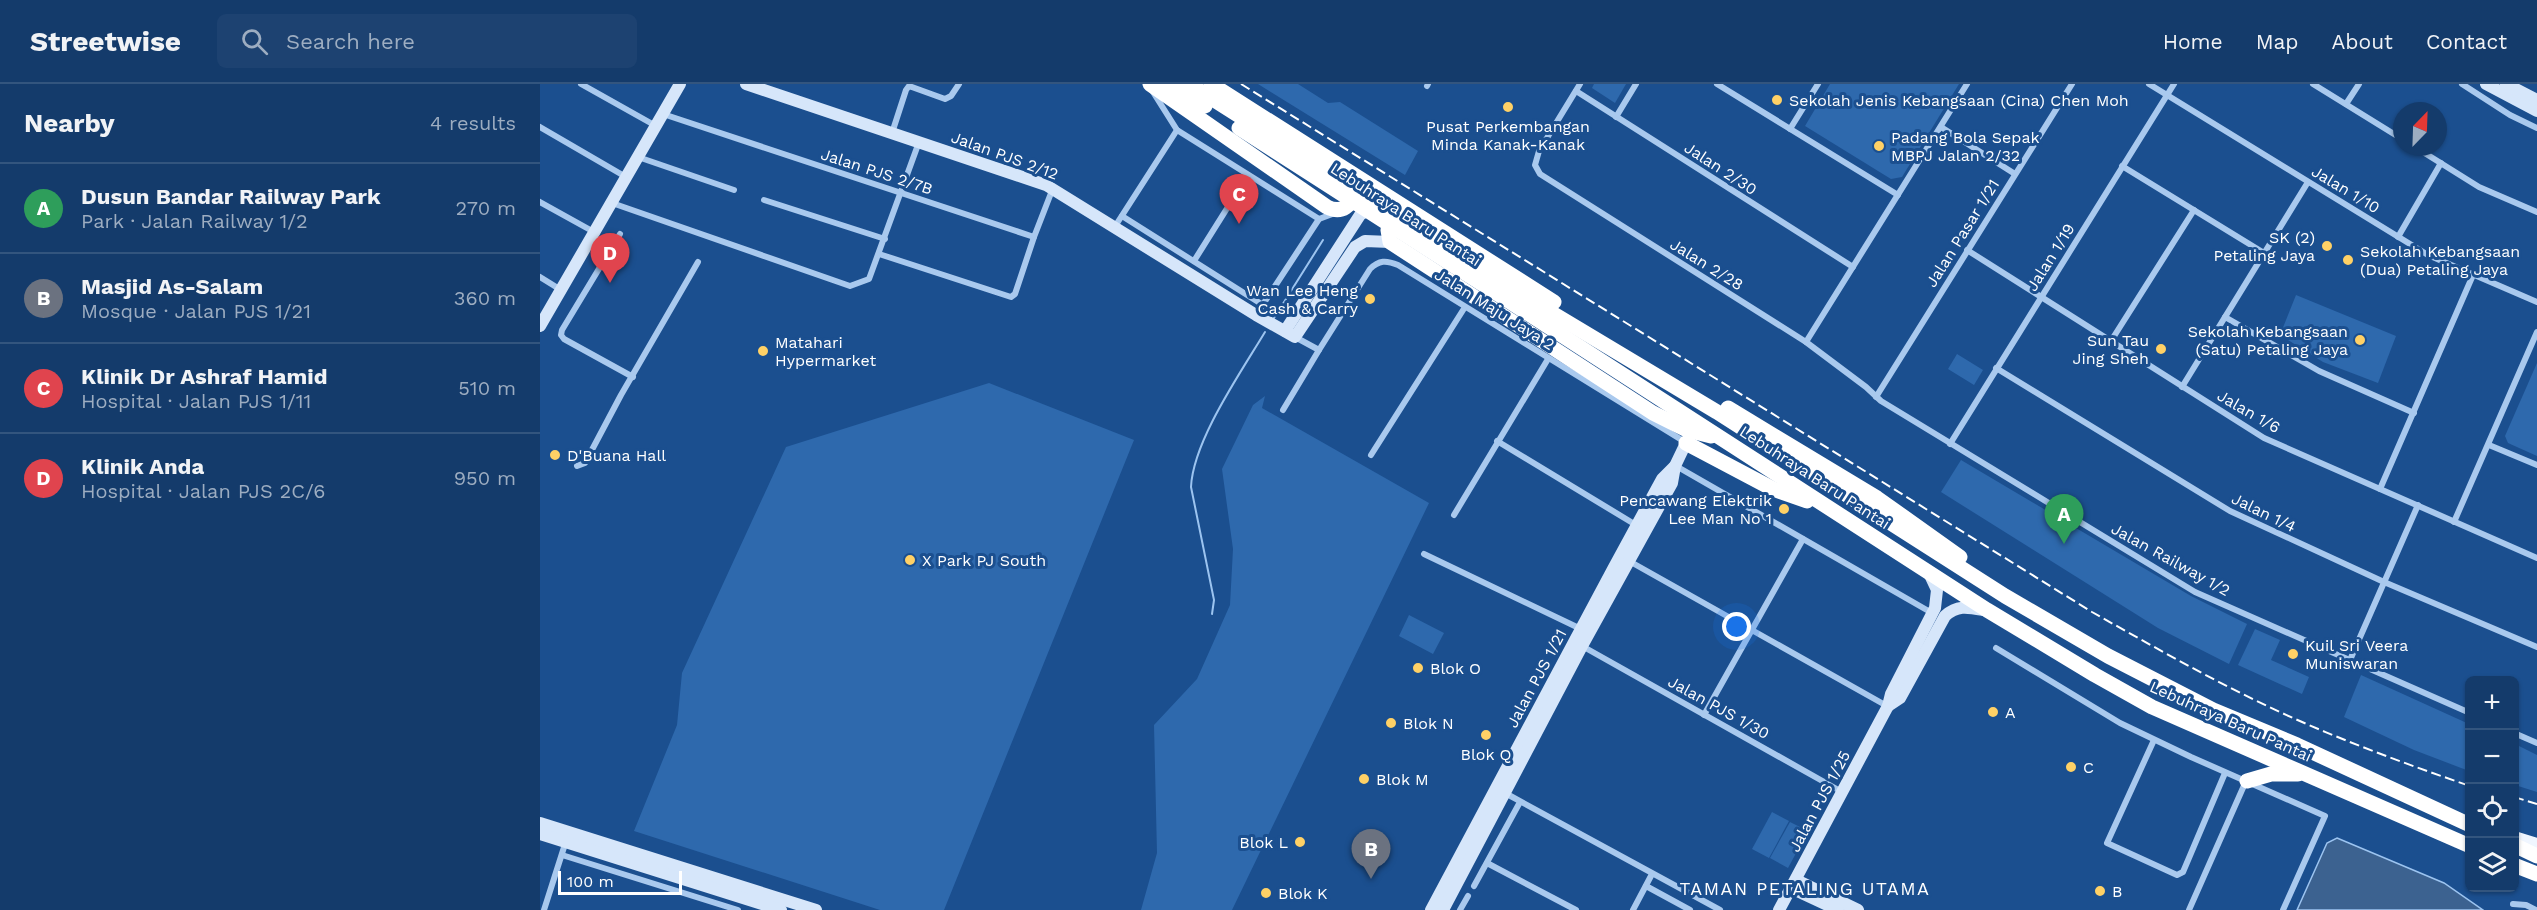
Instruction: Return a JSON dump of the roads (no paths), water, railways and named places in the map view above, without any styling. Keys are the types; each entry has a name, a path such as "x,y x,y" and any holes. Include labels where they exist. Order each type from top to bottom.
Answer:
{"highway":[{"path":"1149,84 1327,207 1338,211 1349,206 1355,194 1353,179 1345,170"},
{"name":"Lebuhraya Baru Pantai","path":"1170,84 1987,610 2152,707 2465,844"},
{"name":"Lebuhraya Baru Pantai","path":"1189,84 1512,289 1717,412 2005,596 2108,656 2213,710 2297,745 2465,823"},
{"path":"1211,84 1422,220 1877,498 1961,558 2005,596"},
{"path":"1422,220 1408,218 1395,221 1388,231 1390,242 1653,413 1687,430 1723,438"},
{"path":"1686,443 1773,489 1829,508"},
{"path":"2247,781 2271,774 2304,775"},
{"path":"2519,847 2537,856"},
{"path":"2519,867 2537,874"}],"main road":[{"path":"2519,840 2537,845"},
{"path":"2519,868 2537,879"}],"street":[{"path":"581,84 656,126"},
{"path":"540,326 680,84"},
{"name":"Jalan PJS 2/12","path":"746,84 1053,188 1114,228 1260,310 1290,334"},
{"path":"892,133 909,86 945,99 951,96 959,84"},
{"path":"1149,84 1177,130 1319,219"},
{"path":"1576,91 1580,84"},
{"path":"1616,117 1636,84"},
{"path":"1717,84 1898,195"},
{"path":"1790,129 1818,84"},
{"path":"1806,342 1967,84"},
{"name":"Jalan Pasar 1/21","path":"1876,397 2072,84"},
{"name":"Jalan 1/10","path":"2148,84 2428,255 2537,302"},
{"name":"Jalan 1/19","path":"1950,444 2174,84"},
{"path":"2313,84 2393,133"},
{"path":"2346,104 2359,84"},
{"path":"2462,84 2510,115 2537,128"},
{"path":"2486,84 2516,102 2537,111"},
{"path":"2506,84 2537,100"},
{"name":"Jalan 2/30","path":"1576,91 1853,267"},
{"name":"Jalan 2/28","path":"1576,91 1539,151 1535,165 1539,174 1806,342 1876,397"},
{"name":"Jalan PJS 2/7B","path":"663,114 1034,237"},
{"path":"540,127 626,177"},
{"path":"1941,127 2015,174"},
{"path":"1114,228 1177,130"},
{"path":"611,202 848,287 868,280 919,142"},
{"path":"2430,156 2479,187 2537,212"},
{"path":"638,157 734,190"},
{"path":"2398,237 2441,163"},
{"path":"2122,166 2264,253"},
{"path":"1194,261 1248,175"},
{"path":"2182,387 2308,182"},
{"path":"879,254 1011,297 1015,294 1053,188"},
{"path":"764,200 885,239"},
{"path":"540,202 594,232"},
{"path":"1290,334 1360,215 1381,205 1422,220"},
{"path":"2111,341 2194,210"},
{"path":"1122,216 1194,261 1260,310 1319,219 1338,211"},
{"path":"620,234 561,335 564,339 633,377"},
{"path":"1290,334 1355,247 1365,241 1390,242"},
{"name":"Jalan 1/6","path":"1967,250 2264,438 2537,558"},
{"name":"Jalan Maju Jaya 2","path":"1283,410 1370,268 1382,261 1398,264 1686,443"},
{"path":"577,466 585,463 621,395 698,262"},
{"path":"2380,489 2473,274"},
{"path":"540,277 561,290"},
{"path":"1371,454 1465,307"},
{"path":"2225,316 2319,371 2414,413"},
{"path":"2454,522 2537,332"},
{"path":"1290,334 1319,350"},
{"path":"1454,515 1548,358"},
{"name":"Jalan 1/4","path":"1996,368 2230,511 2384,582 2537,647"},
{"name":"Jalan Railway 1/2","path":"1876,397 2195,592 2465,711"},
{"path":"1497,441 1637,526"},
{"name":"Jalan PJS 1/21","path":"1431,910 1582,646 1579,628 1629,561 1672,483 1675,466 1686,443"},
{"path":"2489,445 2537,465"},
{"path":"1675,466 1932,614"},
{"name":"Jalan PJS 1/21","path":"1443,910 1579,628 1662,479 1675,466"},
{"path":"2350,660 2418,505"},
{"path":"1704,715 1803,539"},
{"path":"1424,554 1579,628"},
{"path":"1629,561 1888,706"},
{"name":"Jalan PJS 1/25","path":"1779,910 1888,706 1891,694 1932,614 1937,602 1937,590 1929,573"},
{"name":"Jalan PJS 1/25","path":"1888,706 1900,698 1945,616 1952,610 1964,606 1987,610"},
{"name":"Jalan PJS 1/30","path":"1582,646 1842,792"},
{"path":"1996,648 2111,718 2154,740 2325,816 2283,910"},
{"path":"2519,735 2537,743"},
{"path":"2154,740 2107,843 2177,875 2182,872 2225,772"},
{"path":"2190,910 2247,781"},
{"path":"1501,791 1720,910"},
{"path":"1474,886 1520,802"},
{"path":"540,823 568,837 781,910"},
{"path":"540,834 568,837 816,910"},
{"path":"544,910 568,837"},
{"path":"562,855 738,910"},
{"path":"1487,863 1576,910"},
{"path":"1633,910 1652,874"},
{"path":"1794,884 1838,910"},
{"path":"1794,884 1858,910"},
{"path":"1646,886 1690,910"},
{"path":"1460,910 1468,896"},
{"path":"2513,904 2526,905 2536,910"}],"waterway":[{"path":"1274,318 1323,240"},
{"path":"1212,614 1214,600 1191,487 1194,469 1209,428 1265,332"}],"railway":[{"path":"1241,84 2092,612 2210,677 2282,713 2375,752 2465,784"},
{"path":"2519,799 2537,804"}],"place":[{"name":"Sekolah Jenis Kebangsaan (Cina) Chen Moh","path":"1777,100"},
{"name":"Pusat Perkembangan Minda Kanak-Kanak","path":"1508,107"},
{"name":"Padang Bola Sepak MBPJ Jalan 2/32","path":"1879,146"},
{"name":"Klinik Dr Ashraf Hamid","path":"1239,224"},
{"name":"SK (2) Petaling Jaya","path":"2327,246"},
{"name":"Sekolah Kebangsaan (Dua) Petaling Jaya","path":"2348,260"},
{"name":"Klinik Anda","path":"610,283"},
{"name":"Wan Lee Heng Cash & Carry","path":"1370,299"},
{"name":"Sekolah Kebangsaan (Satu) Petaling Jaya","path":"2360,340"},
{"name":"Sun Tau Jing Sheh","path":"2161,349"},
{"name":"Matahari Hypermarket","path":"763,351"},
{"name":"D'Buana Hall","path":"555,455"},
{"name":"Pencawang Elektrik Lee Man No 1","path":"1784,509"},
{"name":"Dusun Bandar Railway Park","path":"2064,544"},
{"name":"X Park PJ South","path":"910,560"},
{"name":"Kuil Sri Veera Muniswaran","path":"2293,654"},
{"name":"Blok O","path":"1418,668"},
{"name":"A","path":"1993,712"},
{"name":"Blok N","path":"1391,723"},
{"name":"Blok Q","path":"1486,735"},
{"name":"C","path":"2071,767"},
{"name":"Blok M","path":"1364,779"},
{"name":"Blok L","path":"1300,842"},
{"name":"Masjid As-Salam","path":"1371,879"},
{"name":"B","path":"2100,891"},
{"name":"Blok K","path":"1266,893"}],"district":[{"name":"TAMAN PETALING UTAMA","path":"1805,889"}]}
